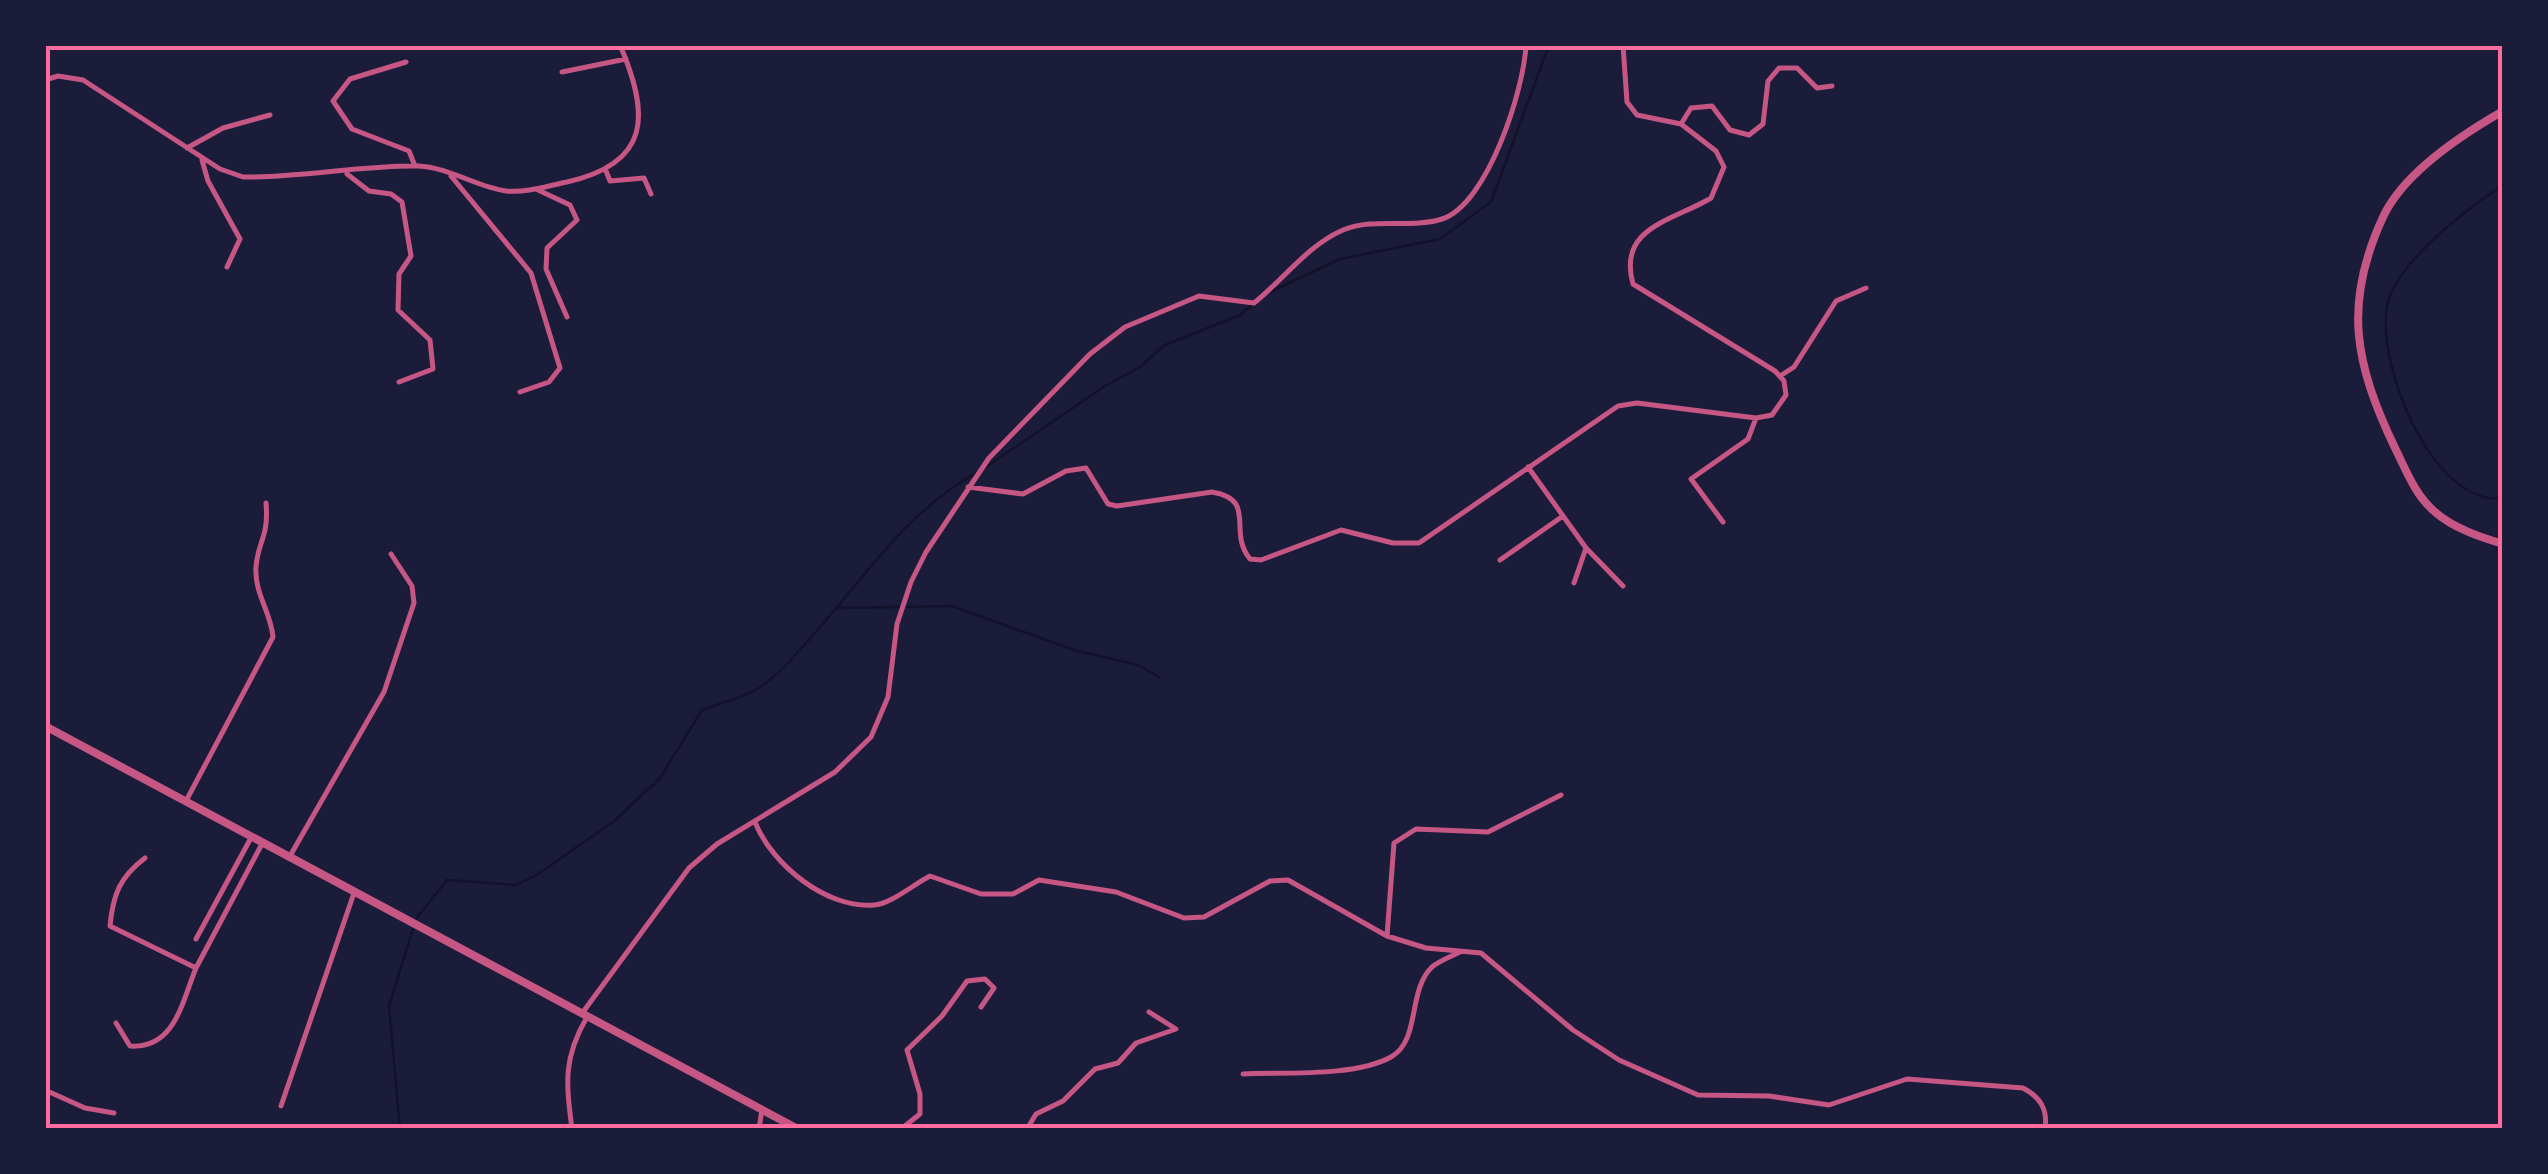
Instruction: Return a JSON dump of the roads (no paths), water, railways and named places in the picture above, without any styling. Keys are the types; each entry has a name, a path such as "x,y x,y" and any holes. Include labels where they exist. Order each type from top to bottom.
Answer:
{"street":[{"path":"45,80 58,76 83,80 202,157 243,177 415,166 507,191 535,189 606,171 634,144 640,100 620,45"},
{"path":"572,1129 566,1085 570,1046 586,1013 679,879 717,844 835,772 871,737 888,697 897,624 911,582 989,458 1090,354 1125,327 1199,296 1254,303 1302,258 1343,230 1368,224 1438,220 1452,214 1477,184 1511,119 1521,88 1526,45"},
{"path":"968,488 1024,494 1066,471 1086,468 1108,504 1116,506 1212,492 1228,495 1236,501 1240,515 1242,549 1250,559 1260,560 1341,530 1393,543 1419,542 1618,406 1637,404 1756,418 1772,415 1783,404 1786,388 1780,376 1633,284 1627,264 1634,243 1649,229 1711,198 1721,182 1724,167 1716,151 1681,124 1637,115 1627,102 1623,45"},
{"path":"562,72 626,59"},
{"path":"406,62 350,80 333,100 352,129 409,151 415,166"},
{"path":"1681,124 1691,108 1712,106 1730,130 1749,136 1763,124 1768,81 1780,68 1797,68 1817,88 1832,86"},
{"path":"2503,110 2401,190 2384,215 2361,296 2358,342 2371,398 2420,496 2451,523 2503,544"},
{"path":"188,148 223,128 270,114"},
{"path":"202,157 208,181 240,239 226,266"},
{"path":"606,171 610,181 644,178 651,194"},
{"path":"345,172 369,191 392,194 402,202 411,256 399,274 398,310 430,340 433,369 399,382"},
{"path":"449,174 531,273 546,315 560,368 549,382 520,392"},
{"path":"535,189 570,205 577,220 547,248 546,269 567,317"},
{"path":"1780,376 1794,366 1836,301 1866,288"},
{"path":"1723,522 1691,479 1748,439 1756,418"},
{"path":"1528,467 1586,548 1622,586"},
{"path":"186,801 273,638 258,594 256,564 269,532 266,504"},
{"path":"1500,560 1563,516"},
{"path":"1574,583 1586,548"},
{"path":"290,856 384,692 414,604 412,586 391,554"},
{"path":"45,726 798,1129"},
{"path":"1388,936 1394,843 1416,830 1488,832 1561,796"},
{"path":"755,822 795,873 845,904 878,906 930,876 982,894 1013,894 1039,880 1116,892 1184,918 1204,916 1270,880 1288,880 1388,936 1426,948 1481,953 1574,1030 1619,1060 1698,1095 1769,1096 1829,1105 1907,1079 2023,1088 2037,1096 2045,1111 2045,1129"},
{"path":"196,940 252,836"},
{"path":"116,1023 130,1046 148,1047 170,1032 196,968 263,842"},
{"path":"146,858 124,874 113,902 110,926 196,968"},
{"path":"280,1106 354,890"},
{"path":"1243,1074 1364,1067 1394,1056 1409,1033 1414,998 1432,967 1462,950"},
{"path":"902,1129 920,1114 920,1094 907,1050 942,1016 967,981 985,979 994,988 982,1007"},
{"path":"1028,1129 1036,1114 1063,1100 1095,1069 1118,1063 1136,1043 1176,1028 1150,1012"},
{"path":"45,1090 85,1108 114,1113"},
{"path":"759,1129 762,1109"}],"waterway":[{"path":"1270,292 1340,259 1440,239 1491,202 1549,45"},
{"path":"2503,185 2453,222 2404,272 2387,306 2386,332 2400,395 2433,457 2454,480 2477,495 2503,498"},
{"path":"983,469 1105,386 1140,367 1165,345 1240,315 1252,305"},
{"path":"400,1129 389,1006 416,919 447,880 516,885 613,822 660,778 702,710 752,692 774,676 888,546 929,506 976,473"},
{"path":"838,608 952,606 1074,650 1138,665 1159,677"}]}
